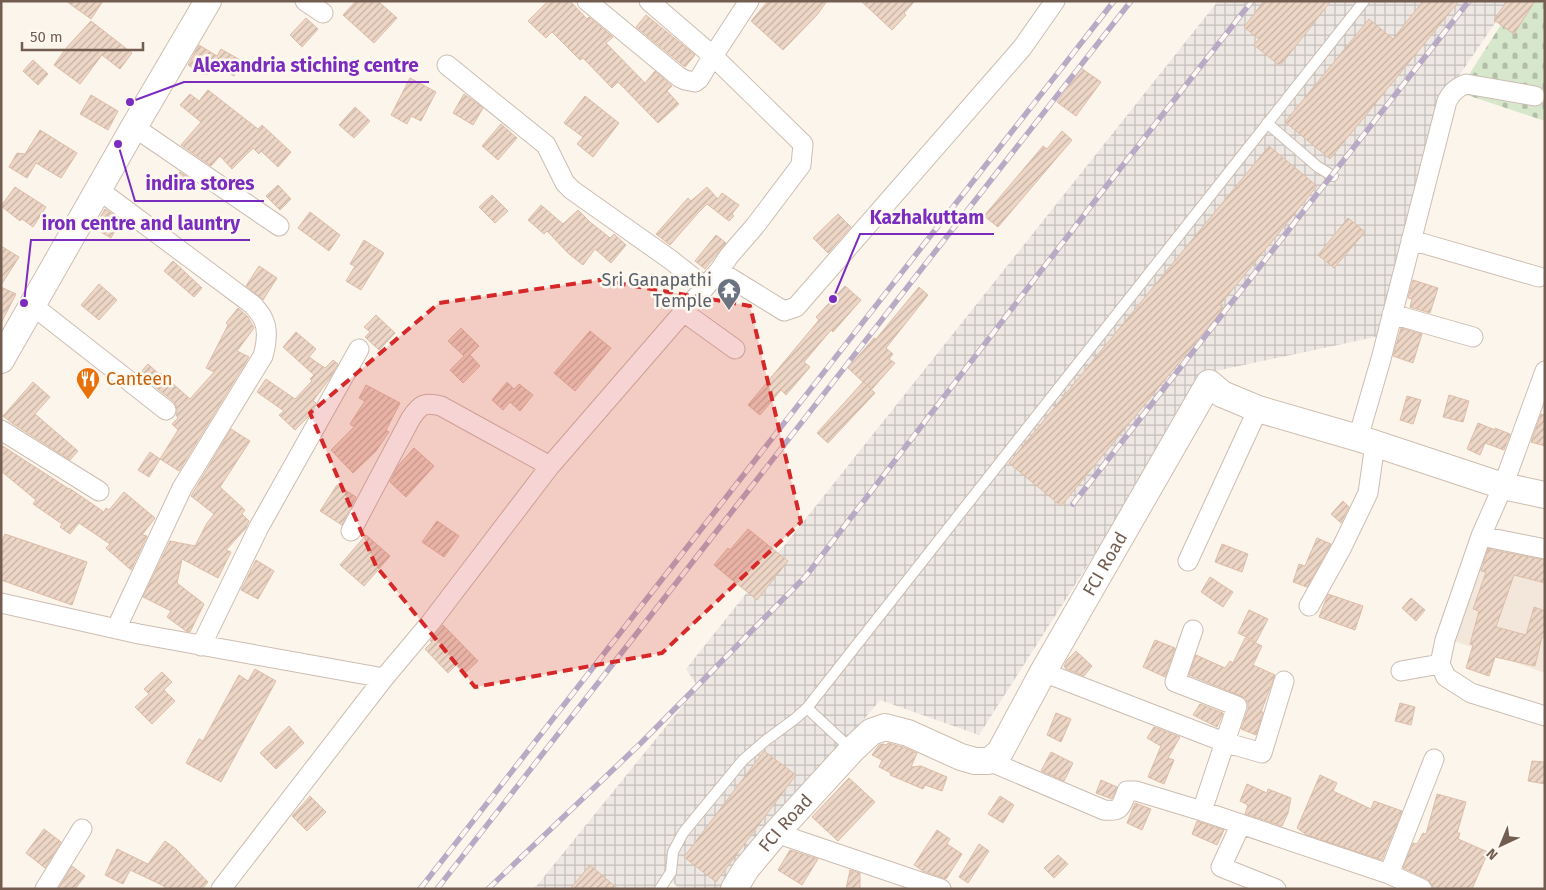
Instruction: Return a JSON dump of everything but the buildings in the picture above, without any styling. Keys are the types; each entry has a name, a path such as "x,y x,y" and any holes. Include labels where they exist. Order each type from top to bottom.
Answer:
{"street":[{"path":"1,360 208,1"},
{"path":"305,1 324,13"},
{"path":"588,1 684,80 694,82 699,79 749,1"},
{"path":"221,889 550,466 685,313 801,165 803,144 713,56 649,1"},
{"path":"719,271 784,311 796,307 1022,48 1054,1"},
{"path":"447,65 546,145 565,183 572,190 671,260 705,287"},
{"path":"1310,606 1342,547 1368,493 1367,441 1392,314 1447,101 1457,87 1466,84 1535,96"},
{"path":"134,127 279,226"},
{"path":"99,190 253,305 264,318 266,331 266,344 262,356 182,488 116,629"},
{"path":"1411,240 1539,277"},
{"path":"32,305 166,410"},
{"path":"685,313 735,349"},
{"path":"1392,314 1473,338"},
{"path":"200,646 259,527 359,349"},
{"path":"1545,371 1503,486 1481,536 1445,640 1440,664 1446,676 1452,682 1471,693 1545,716"},
{"name":"FCI Road","path":"734,889 746,868 776,833 852,750 871,732 885,727 908,733 961,757 975,761 989,761 1000,752 1043,672 1209,383 1222,394 1258,409 1367,441 1503,486 1545,494"},
{"path":"351,531 411,418 423,405 430,403 441,406 550,466"},
{"path":"1188,561 1258,409"},
{"path":"1,430 99,491"},
{"path":"1481,536 1545,549"},
{"path":"1,603 200,646 384,678"},
{"path":"1193,630 1175,682 1237,706 1202,811"},
{"path":"1402,671 1440,664"},
{"path":"1043,672 1224,742 1262,753 1284,681"},
{"path":"1389,874 1434,759"},
{"path":"989,761 1104,810 1114,811 1121,807 1127,791 1136,791 1202,811 1389,874 1422,889"},
{"path":"1241,824 1221,867 1276,889"},
{"path":"46,889 82,829"},
{"path":"776,833 941,889"}],"lane":[{"path":"660,889 671,872 673,852 683,833 743,760 807,708 1364,1"},
{"path":"1266,123 1318,168 1333,176"},
{"path":"807,708 852,750"}],"highlighted area":[{"path":"600,280 750,306 801,522 662,653 475,687 376,566 310,413 439,303"}],"shaded area":[{"path":"1218,1 1510,1 1450,89 1380,336 1211,372 979,735 880,700 723,889 680,889 672,882 666,889 534,889 698,687 686,669"},
{"path":"1482,539 1545,550 1545,673 1454,641"}],"green space":[{"path":"1516,1 1545,1 1545,121 1458,92"}],"railway":[{"path":"420,889 1114,1"},
{"path":"437,889 1131,1"},
{"path":"488,889 641,743 806,576 1101,193 1252,1"},
{"path":"1073,504 1469,1"}],"place":[{"name":"Alexandria stiching centre","path":"130,102"},
{"name":"indira stores","path":"118,144"},
{"name":"Kazhakuttam","path":"833,299"},
{"name":"iron centre and launtry","path":"24,303"},
{"name":"Sri Ganapathi Temple","path":"729,311"},
{"name":"Canteen","path":"88,400"}]}
